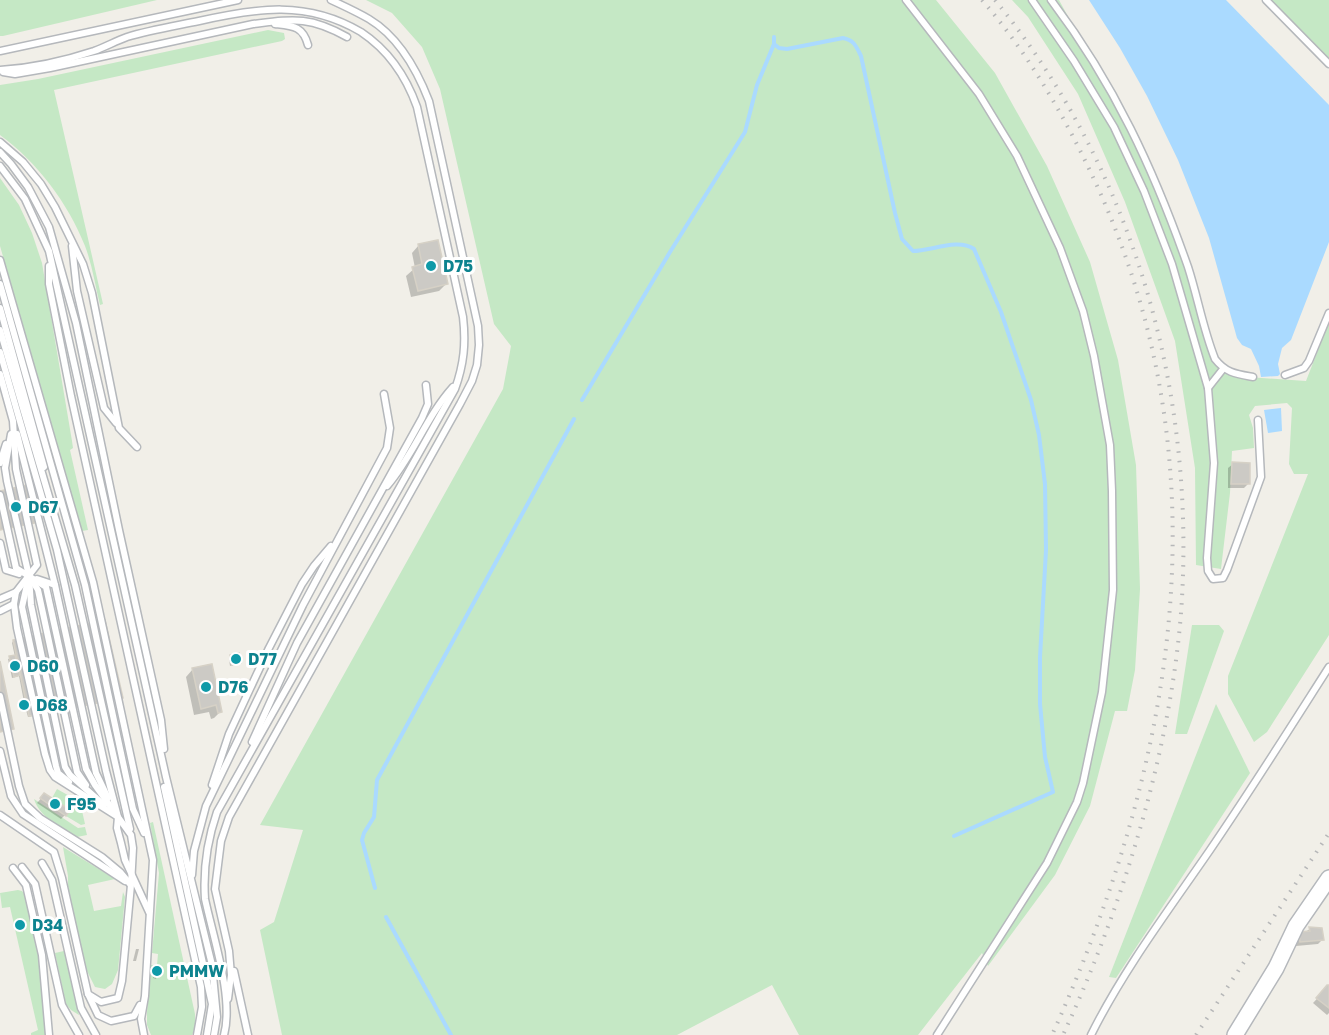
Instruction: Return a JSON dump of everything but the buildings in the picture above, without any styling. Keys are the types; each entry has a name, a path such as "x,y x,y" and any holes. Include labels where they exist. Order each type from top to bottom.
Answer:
{"street":[{"path":"1235,1035 1273,974 1296,926 1329,878"}],"lane":[{"path":"0,51 238,0"},
{"path":"248,1035 215,889 221,841 229,817 460,404 472,381 477,365 479,345 475,307 429,101 420,78 389,35 370,19 331,0"},
{"path":"906,0 979,94 1017,156 1060,248 1083,311 1094,356 1110,445 1112,491 1113,590 1102,692 1077,802 1047,863 937,1035"},
{"path":"1032,0 1074,61 1114,127 1144,191 1172,264 1208,388 1214,463 1207,558 1208,571 1213,579 1222,578 1227,570 1261,477 1258,420"},
{"path":"1052,0 1072,28 1128,120 1162,195 1189,270 1208,343 1215,359 1223,369 1231,374 1252,377"},
{"path":"1266,0 1329,64"},
{"path":"0,71 96,50 138,34 269,8 288,7 315,11 340,19 354,27 381,48 394,63 405,79 417,107 463,317 465,352 458,381 217,812 205,866 205,899 224,990 227,1017"},
{"path":"0,71 15,74 50,68 266,23 302,20 326,26 347,37"},
{"path":"266,23 299,29 305,34 308,45"},
{"path":"0,142 23,162 41,184 72,239 83,264 92,292 119,428"},
{"path":"0,152 28,187 49,228 76,323 161,720 166,777"},
{"path":"0,166 25,199 49,251 208,984 212,1004 207,1035"},
{"path":"72,239 77,291 104,408 137,447"},
{"path":"49,251 49,284 71,396 201,987 202,1007 197,1035"},
{"path":"0,260 93,582 153,860 145,996 141,1019 144,1035"},
{"path":"0,284 85,585 133,808 149,845"},
{"path":"0,308 73,581 134,848 122,981 118,998 101,1002 88,994"},
{"path":"1285,375 1304,368 1309,361 1329,313"},
{"path":"0,330 73,581"},
{"path":"88,341 89,390"},
{"path":"0,352 57,550 118,817 117,828 121,843 150,914"},
{"path":"1208,388 1223,369"},
{"path":"0,374 55,585 96,773 118,817"},
{"path":"379,495 397,475 440,402 458,381"},
{"path":"238,773 297,643 422,418 428,404 426,385"},
{"path":"206,806 286,638 387,448 390,428 384,394"},
{"path":"13,421 5,468 29,576 38,590 77,772 83,782 118,817 131,835"},
{"path":"0,454 13,421"},
{"path":"0,463 13,421"},
{"path":"0,599 16,592 37,564 16,469 13,421"},
{"path":"0,495 16,568 29,576"},
{"path":"111,534 213,975 217,1017 214,1035"},
{"path":"193,891 194,851 229,734 302,584 338,538"},
{"path":"0,543 6,570 55,585"},
{"path":"29,576 22,607 56,766 63,778 118,817"},
{"path":"16,592 14,604 17,628 50,770 61,781 118,817"},
{"path":"0,611 14,604"},
{"path":"1091,1035 1133,962 1255,784 1329,666"},
{"path":"0,696 25,804 40,818 102,857 131,885"},
{"path":"0,751 11,796 23,814 131,885"},
{"path":"131,835 133,808"},
{"path":"0,815 54,852 88,994 98,1016 111,1021 135,1016 145,996"},
{"path":"42,863 52,880 81,1008 96,1035"},
{"path":"22,867 35,884 62,1005 79,1035"},
{"path":"13,868 26,885 42,956 49,1035"},
{"path":"224,1035 231,975 229,951"},
{"path":"196,962 208,984"}],"green space":[{"path":"0,0 157,0 0,36"},
{"path":"366,0 936,0 995,73 1047,166 1090,262 1118,360 1136,465 1140,589 1135,670 1127,711 1115,711 1090,806 1055,875 988,966 982,953 918,1035 799,1035 772,985 677,1035 282,1035 260,930 274,922 303,830 260,825 503,389 511,346 494,324 440,89 422,47 392,13"},
{"path":"1012,0 1059,0 1144,156 1172,224 1216,360 1234,376 1306,381 1329,322 1329,635 1267,732 1254,742 1228,694 1228,676 1308,474 1294,474 1289,464 1292,408 1287,403 1255,406 1249,415 1253,428 1254,448 1232,451 1230,493 1221,569 1196,565 1195,468 1175,341 1125,202 1078,94 1028,17"},
{"path":"1265,0 1329,0 1329,65"},
{"path":"268,30 284,33 285,39 54,90 103,304 100,305 92,267 70,214 39,171 0,135 0,85"},
{"path":"0,178 19,205 42,263 72,441 73,448 70,450 88,530 82,531 0,246"},
{"path":"1192,625 1219,625 1224,631 1187,734 1175,734"},
{"path":"1216,704 1250,773 1116,978 1109,977"},
{"path":"57,789 80,802 85,824 81,825 66,816 70,810 52,798"},
{"path":"34,799 78,828 85,827 87,835 77,837 58,826 41,812"},
{"path":"153,822 195,1014 195,1028 192,1035 151,1035 147,1025 151,965 155,965 154,977 159,977 160,966 157,965 158,954 152,953 159,873 150,823"},
{"path":"63,847 115,879 88,885 94,911 121,906 123,892 125,897 118,970 112,984 105,989 95,987 85,967 68,886"},
{"path":"18,890 26,896 40,963 47,1035 31,1035 38,1030 10,907 2,908 0,893"},
{"path":"64,951 79,1015 66,1004 55,953"}],"water":[{"path":"1089,0 1226,0 1329,105 1329,242 1291,340 1282,348 1278,376 1261,377 1259,366 1251,349 1242,345 1237,338 1209,238 1178,160 1147,96"},
{"path":"1281,408 1282,431 1268,433 1264,410"}],"waterway":[{"path":"582,400 745,132 757,85 774,44 774,37"},
{"path":"774,44 779,48 787,49 843,38 850,40 856,46 861,56 902,239 913,251 952,245 968,246 974,249 1001,312 1031,400 1039,435 1045,484 1046,550 1040,657 1040,704 1045,757 1053,792 954,836"},
{"path":"375,888 362,840 374,817 377,780 574,419"},
{"path":"386,917 451,1035"}],"railway":[{"path":"982,0 1034,69 1064,119 1102,197 1140,302 1163,408 1172,514 1169,620 1154,725 1129,830 1094,933 1052,1035"},
{"path":"995,0 1044,66 1085,137 1119,211 1146,288 1166,368 1178,449 1183,531 1181,613 1166,720 1140,829 1123,883 1085,986 1063,1035"},
{"path":"1196,1035 1329,833"}],"place":[{"name":"D75","path":"431,266"},
{"name":"D67","path":"16,507"},
{"name":"D77","path":"236,659"},
{"name":"D60","path":"15,666"},
{"name":"D76","path":"206,687"},
{"name":"D68","path":"24,705"},
{"name":"F95","path":"55,804"},
{"name":"D34","path":"20,925"},
{"name":"PMMW","path":"157,971"}]}
